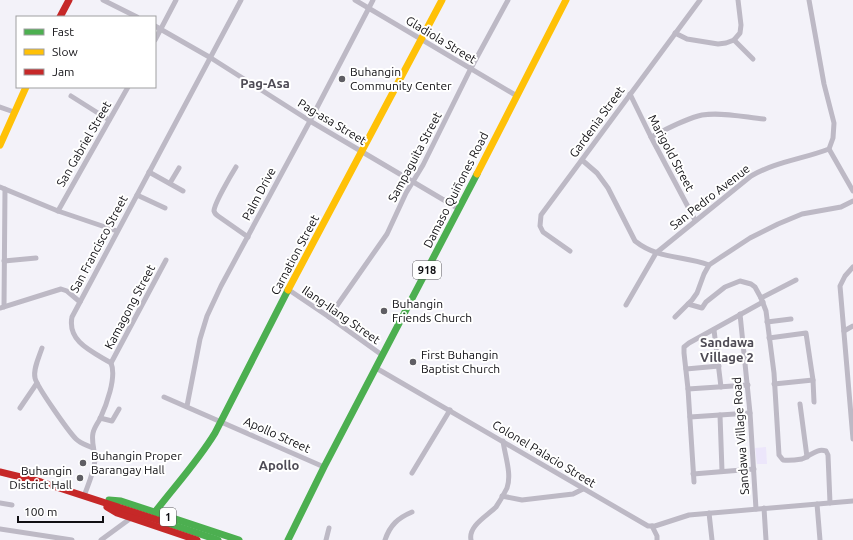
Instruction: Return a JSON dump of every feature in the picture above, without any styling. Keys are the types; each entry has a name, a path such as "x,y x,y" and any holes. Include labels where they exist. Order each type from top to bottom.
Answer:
{"main road":[{"path":"61,16 69,0"},
{"name":"Carnation Street","path":"155,512 184,474 203,453 221,421 250,361 442,0"},
{"name":"Damaso Quiñones Road","path":"288,540 324,467 566,0"},
{"path":"0,145 26,88"},
{"name":"1","path":"0,472 41,482 218,540"},
{"name":"1","path":"96,500 121,501 240,540"},
{"name":"1","path":"96,500 117,513 188,539 197,540"}],"street":[{"path":"102,0 135,16"},
{"path":"156,38 176,0"},
{"name":"San Francisco Street","path":"111,363 82,345 74,335 71,322 117,231 242,0"},
{"name":"Gladiola Street","path":"355,0 470,70 517,96"},
{"name":"Palm Drive","path":"187,406 200,339 207,316 221,286 374,0"},
{"name":"Sampaguita Street","path":"329,317 382,242 406,193 446,122 470,70 508,0"},
{"name":"Gardenia Street","path":"570,251 543,232 540,226 541,215 700,0"},
{"path":"675,33 687,40 718,44 734,40 740,33 741,28 738,0"},
{"path":"809,0 824,84 834,123 833,138 829,149 853,191"},
{"name":"Pag-asa Street","path":"156,26 211,58 310,121 459,209"},
{"path":"734,40 753,59"},
{"name":"San Gabriel Street","path":"58,211 127,88"},
{"name":"Marigold Street","path":"630,94 695,220"},
{"path":"71,96 110,120"},
{"path":"0,107 14,112"},
{"path":"651,137 685,121 702,115 724,115 764,119"},
{"name":"San Pedro Avenue","path":"626,305 656,254 695,220 751,176 764,168 829,149"},
{"path":"582,160 597,173 608,188 635,241 656,254 709,265"},
{"path":"236,167 214,210 215,214 248,237"},
{"path":"170,183 180,168"},
{"path":"149,172 183,191"},
{"path":"80,302 67,291 61,289 2,307 4,261 3,188 58,211 117,231"},
{"path":"137,195 165,208"},
{"path":"675,317 688,304 696,293 709,265 750,238 802,214 841,207 853,201"},
{"path":"4,261 36,258"},
{"name":"Kamagong Street","path":"111,363 166,260"},
{"path":"853,267 844,276 840,286 851,386 853,439"},
{"path":"694,482 684,347 796,280"},
{"path":"688,304 702,308 706,302 725,287 740,281 751,284 757,290 762,300 767,322 774,384 779,457 784,460 801,459 818,450 824,450 828,453 830,503"},
{"name":"Ilang-Ilang Street","path":"288,290 329,317 382,356"},
{"name":"Sandawa Village Road","path":"740,314 748,385 756,509"},
{"path":"767,322 791,319"},
{"path":"844,331 853,326"},
{"path":"714,330 722,387"},
{"path":"769,338 806,333 813,380 814,402"},
{"path":"42,348 35,370 34,377 37,383 74,437 93,448"},
{"path":"84,496 94,465 95,455 93,448 93,431 100,418 114,372 111,363"},
{"path":"686,369 719,366"},
{"name":"Colonel Palacio Street","path":"376,368 503,441 645,526 652,526"},
{"path":"774,384 813,380"},
{"path":"20,408 37,383"},
{"path":"688,389 748,385"},
{"name":"Apollo Street","path":"164,396 324,467"},
{"path":"800,404 807,457"},
{"path":"100,418 112,421 119,408"},
{"path":"412,473 450,410"},
{"path":"690,417 750,413"},
{"path":"720,415 722,471"},
{"path":"471,540 470,536 474,528 496,506 507,487 508,472 503,441"},
{"path":"693,474 754,469"},
{"path":"502,496 522,500 573,494 582,489"},
{"path":"657,540 657,536 652,526 683,516 853,500"},
{"path":"0,503 12,505"},
{"path":"817,504 820,540"},
{"path":"764,508 766,540"},
{"path":"385,540 394,523 404,515 412,512"},
{"path":"709,513 712,540"},
{"path":"101,540 131,518"},
{"path":"326,540 329,528"},
{"path":"0,529 72,540"}],"shaded area":[{"path":"766,447 767,464 757,464 755,448"}],"traffic: fast":[{"path":"288,540 324,467 477,174"},
{"path":"155,512 194,463 215,433 288,290"},
{"path":"109,500 121,501 239,540"},
{"path":"167,523 218,540"}],"traffic: slow":[{"path":"288,290 442,0"},
{"path":"477,174 566,0"},
{"path":"0,145 26,88"}],"traffic: jam":[{"path":"61,16 69,0"},
{"path":"0,472 41,482 167,523"},
{"path":"107,507 117,513 197,540"}],"place":[{"name":"Buhangin Community Center","path":"342,79"},
{"name":"Buhangin Friends Church","path":"384,311"},
{"name":"First Buhangin Baptist Church","path":"413,362"},
{"name":"Buhangin Proper Barangay Hall","path":"83,463"},
{"name":"Buhangin District Hall","path":"80,478"}],"district":[{"name":"Pag-Asa","path":"265,83"},
{"name":"Sandawa Village 2","path":"727,350"},
{"name":"Apollo","path":"279,465"}]}
